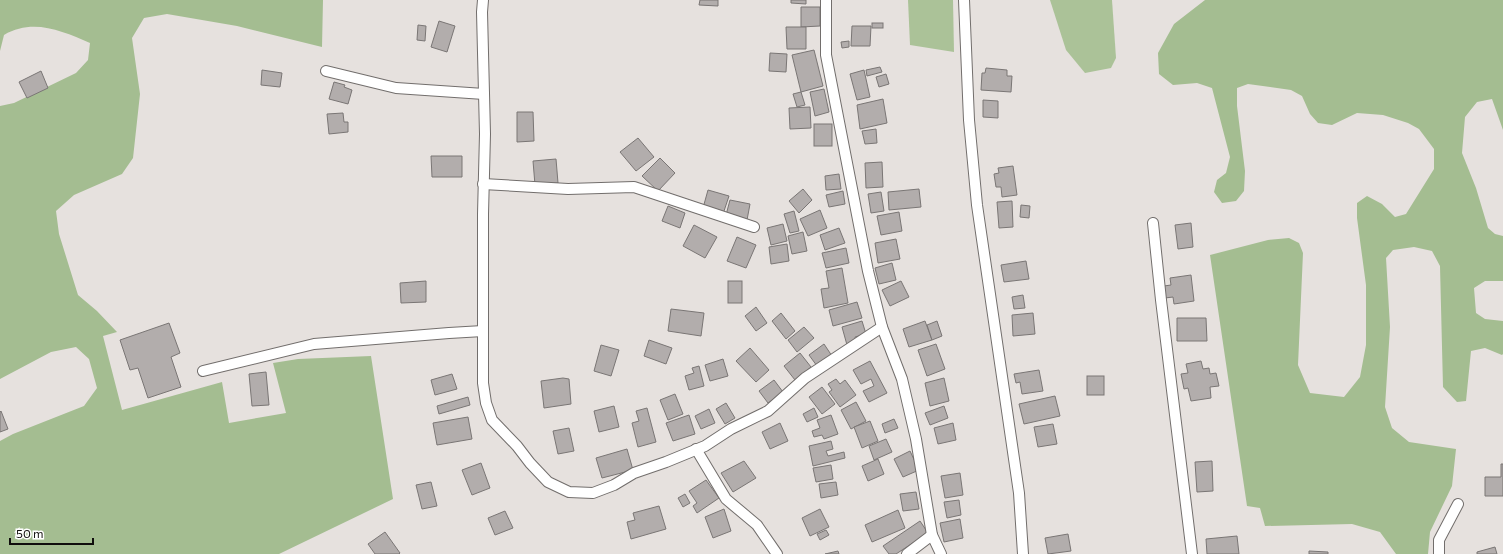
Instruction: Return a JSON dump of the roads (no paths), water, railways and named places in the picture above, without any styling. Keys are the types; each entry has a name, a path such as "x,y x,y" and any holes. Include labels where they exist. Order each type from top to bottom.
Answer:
{"street":[{"path":"483,0 485,134 483,184 483,383 486,403 492,420 548,482 569,492 593,493 614,485 634,473 705,446 731,429 768,411 805,378 882,327"},
{"path":"826,0 827,62 868,271 882,327 902,379 916,439 932,535 941,554"},
{"path":"964,0 969,120 977,205 1019,493 1022,554"},
{"path":"326,71 396,88 484,94"},
{"path":"483,184 568,189 634,187 754,227"},
{"path":"1153,223 1192,554"},
{"path":"203,371 314,344 484,331"},
{"path":"696,449 726,499 757,525 777,554"},
{"path":"1438,554 1439,540 1458,504"},
{"path":"907,554 932,535"}]}
